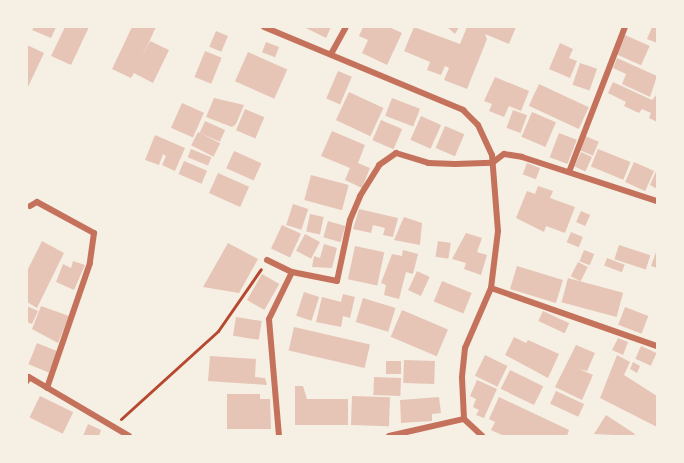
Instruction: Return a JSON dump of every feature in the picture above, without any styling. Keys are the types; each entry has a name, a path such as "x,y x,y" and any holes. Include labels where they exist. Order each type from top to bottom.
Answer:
{"street":[{"path":"264,27 463,110 478,125 492,163 498,231 491,288 465,348 464,419 482,436"},
{"path":"331,54 346,27"},
{"path":"569,172 625,27"},
{"path":"267,260 292,272 337,281 350,220 360,196 379,165 396,153 428,163 492,163 504,154 569,172 657,201"},
{"path":"28,207 37,202 94,233 90,263 47,388"},
{"path":"279,436 269,319 292,272"},
{"path":"491,288 657,346"},
{"path":"28,378 129,436"},
{"path":"389,436 464,419"}],"path":[{"path":"114,427 218,332 267,260"}],"building":[{"path":"34,27 56,27 51,38 32,30"},
{"path":"65,27 89,27 71,65 51,56"},
{"path":"132,27 156,27 141,59 150,41 169,50 153,83 134,73 131,78 112,69"},
{"path":"304,27 331,27 326,38"},
{"path":"363,27 389,27 402,33 387,65 362,53 368,40 359,36"},
{"path":"414,27 460,44 467,27 516,27 509,44 485,34 487,39 467,89 444,80 449,68 445,66 441,75 427,70 430,62 404,51"},
{"path":"447,27 459,27 455,34"},
{"path":"652,27 657,27 657,43 647,39"},
{"path":"216,31 228,36 221,52 209,47"},
{"path":"625,35 650,46 641,65 616,54"},
{"path":"266,42 279,47 275,57 262,52"},
{"path":"560,43 573,49 569,58 577,61 570,78 549,69"},
{"path":"27,45 44,53 27,89"},
{"path":"205,51 222,58 211,84 195,77"},
{"path":"248,52 287,69 274,99 235,81"},
{"path":"617,58 657,76 650,97 622,84 626,74 613,68"},
{"path":"580,63 597,69 590,91 573,85"},
{"path":"338,71 352,77 340,104 326,99"},
{"path":"495,77 529,91 521,111 509,106 504,117 489,111 492,104 484,101"},
{"path":"613,82 652,100 657,94 657,122 649,118 651,113 642,109 639,113 624,106 626,102 608,93"},
{"path":"539,84 589,107 579,129 529,106"},
{"path":"349,92 383,108 370,136 336,120"},
{"path":"214,98 244,105 236,124 232,127 206,117"},
{"path":"392,98 420,109 413,126 385,116"},
{"path":"182,103 204,113 193,137 171,128"},
{"path":"245,109 264,117 255,138 236,130"},
{"path":"513,110 527,115 521,133 507,128"},
{"path":"532,112 556,122 545,147 521,137"},
{"path":"421,116 441,125 431,149 410,140"},
{"path":"381,120 402,129 394,149 372,140"},
{"path":"205,121 225,130 220,142 200,133"},
{"path":"445,126 464,134 455,156 436,148"},
{"path":"332,131 365,145 358,163 370,168 362,188 345,180 350,168 321,156"},
{"path":"198,132 220,143 213,157 191,145"},
{"path":"559,133 577,140 567,164 550,157"},
{"path":"155,135 185,148 175,171 162,165 166,156 163,154 159,165 145,160"},
{"path":"585,136 599,142 593,156 579,150"},
{"path":"191,149 211,157 208,166 188,157"},
{"path":"598,149 630,162 623,180 591,167"},
{"path":"234,151 261,163 254,181 226,168"},
{"path":"581,152 592,157 585,171 574,167"},
{"path":"184,161 207,171 202,184 179,174"},
{"path":"634,162 654,171 645,191 625,182"},
{"path":"527,163 540,168 536,179 523,174"},
{"path":"657,169 657,189 650,185"},
{"path":"218,173 249,187 240,207 209,193"},
{"path":"311,175 349,185 342,210 304,200"},
{"path":"538,186 553,191 550,198 575,207 565,233 546,226 544,232 516,218 527,191 535,194"},
{"path":"293,204 308,209 301,230 286,225"},
{"path":"359,209 398,218 393,237 383,235 385,228 373,225 371,233 353,229"},
{"path":"581,211 590,215 585,226 576,222"},
{"path":"310,214 324,217 320,235 306,232"},
{"path":"404,217 422,223 420,245 394,240"},
{"path":"328,221 345,226 341,242 323,237"},
{"path":"282,225 301,234 290,257 271,249"},
{"path":"571,232 583,237 579,247 567,242"},
{"path":"466,233 482,238 477,252 487,255 481,275 464,269 466,263 452,259"},
{"path":"305,234 320,242 311,259 296,251"},
{"path":"42,241 64,253 37,308 27,302 27,271"},
{"path":"438,241 451,243 448,259 435,257"},
{"path":"228,243 258,259 239,293 203,287"},
{"path":"324,244 337,248 332,268 312,267 314,256 320,258"},
{"path":"619,245 650,255 646,269 614,259"},
{"path":"355,246 384,252 377,285 348,279"},
{"path":"657,249 657,268 651,266"},
{"path":"403,250 418,254 413,274 406,272 399,299 384,295 386,285 381,283 392,254 402,256"},
{"path":"584,250 594,254 590,265 580,261"},
{"path":"607,258 625,265 622,272 604,265"},
{"path":"73,261 85,265 74,290 56,282 63,264 71,268"},
{"path":"578,262 588,267 581,281 571,276"},
{"path":"517,266 563,280 556,303 510,289"},
{"path":"417,271 430,277 421,296 408,290"},
{"path":"262,274 279,284 264,310 247,300"},
{"path":"568,278 623,293 617,317 562,302"},
{"path":"442,281 472,293 463,313 434,301"},
{"path":"304,292 319,297 311,321 296,316"},
{"path":"343,294 355,297 350,318 343,316 341,327 316,322 322,297 341,302"},
{"path":"363,298 396,308 388,332 356,322"},
{"path":"27,306 38,311 32,324 27,322"},
{"path":"41,306 69,316 58,343 32,329"},
{"path":"625,307 648,316 642,334 618,325"},
{"path":"402,310 448,330 437,356 391,337"},
{"path":"543,311 569,323 565,333 538,321"},
{"path":"236,317 262,321 259,340 233,336"},
{"path":"294,327 370,345 365,368 289,350"},
{"path":"514,337 526,343 528,340 559,354 548,378 505,355"},
{"path":"618,338 628,342 623,355 612,350"},
{"path":"37,343 57,351 49,373 28,364"},
{"path":"576,345 595,353 587,371 579,369 593,375 582,400 555,387"},
{"path":"641,346 657,353 651,366 635,359"},
{"path":"485,355 507,366 497,387 475,376"},
{"path":"617,355 630,362 624,375 657,396 657,427 600,398"},
{"path":"210,356 256,359 255,377 265,378 267,385 208,381"},
{"path":"404,360 435,361 434,384 403,383"},
{"path":"386,361 401,361 401,374 386,374"},
{"path":"633,362 640,366 637,373 630,369"},
{"path":"510,370 543,386 534,405 501,389"},
{"path":"374,377 401,378 400,396 373,395"},
{"path":"477,380 497,389 484,418 476,415 479,410 473,407 476,399 470,396"},
{"path":"295,386 303,386 307,399 348,399 348,425 295,425"},
{"path":"556,391 584,404 578,417 550,404"},
{"path":"227,394 260,394 260,399 270,399 271,429 227,429"},
{"path":"40,396 73,412 63,434 29,418"},
{"path":"352,396 390,397 389,426 351,425"},
{"path":"439,397 441,413 432,414 432,421 401,423 400,400"},
{"path":"499,397 569,430 567,436 504,436 491,430 495,422 489,419"},
{"path":"606,415 635,434 634,436 594,434"},
{"path":"88,424 101,430 99,436 83,436"}]}
